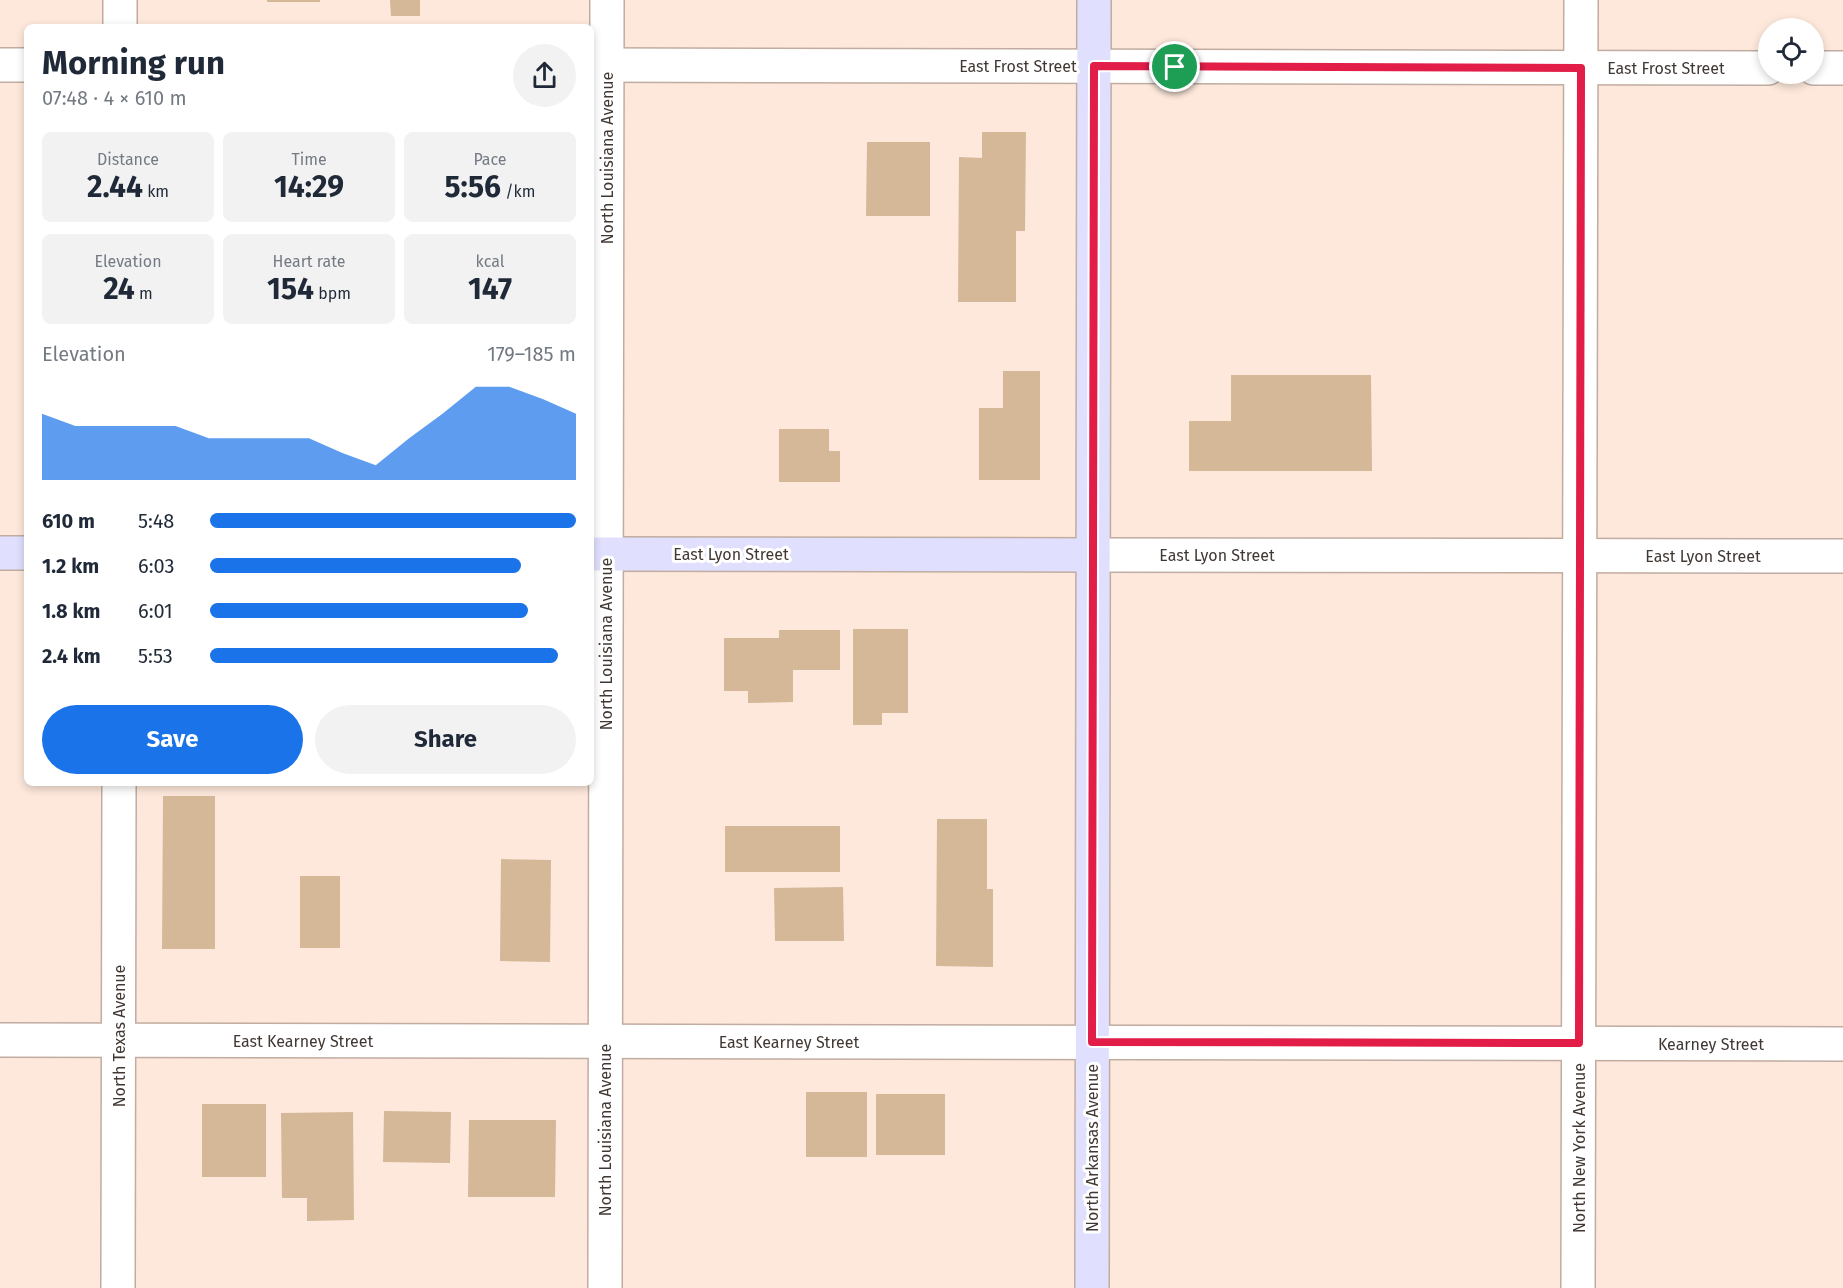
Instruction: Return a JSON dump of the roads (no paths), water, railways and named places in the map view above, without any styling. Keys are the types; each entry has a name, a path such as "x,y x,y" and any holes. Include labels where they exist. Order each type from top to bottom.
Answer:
{"main road":[{"name":"North Arkansas Avenue","path":"1092,1288 1094,0"},
{"path":"0,553 24,553"},
{"name":"East Lyon Street","path":"599,554 1093,555"}],"street":[{"path":"120,0 120,24"},
{"name":"North Louisiana Avenue","path":"605,1288 606,1042 599,554 599,65 607,0"},
{"name":"North New York Avenue","path":"1578,1288 1581,0"},
{"path":"0,65 24,65"},
{"name":"East Frost Street","path":"599,65 1758,68"},
{"path":"1824,68 1843,68"},
{"name":"East Lyon Street","path":"1093,555 1843,556"},
{"name":"North Texas Avenue","path":"118,1288 119,786"},
{"name":"East Kearney Street","path":"0,1040 1579,1043"},
{"name":"Kearney Street","path":"1579,1043 1843,1044"}]}
